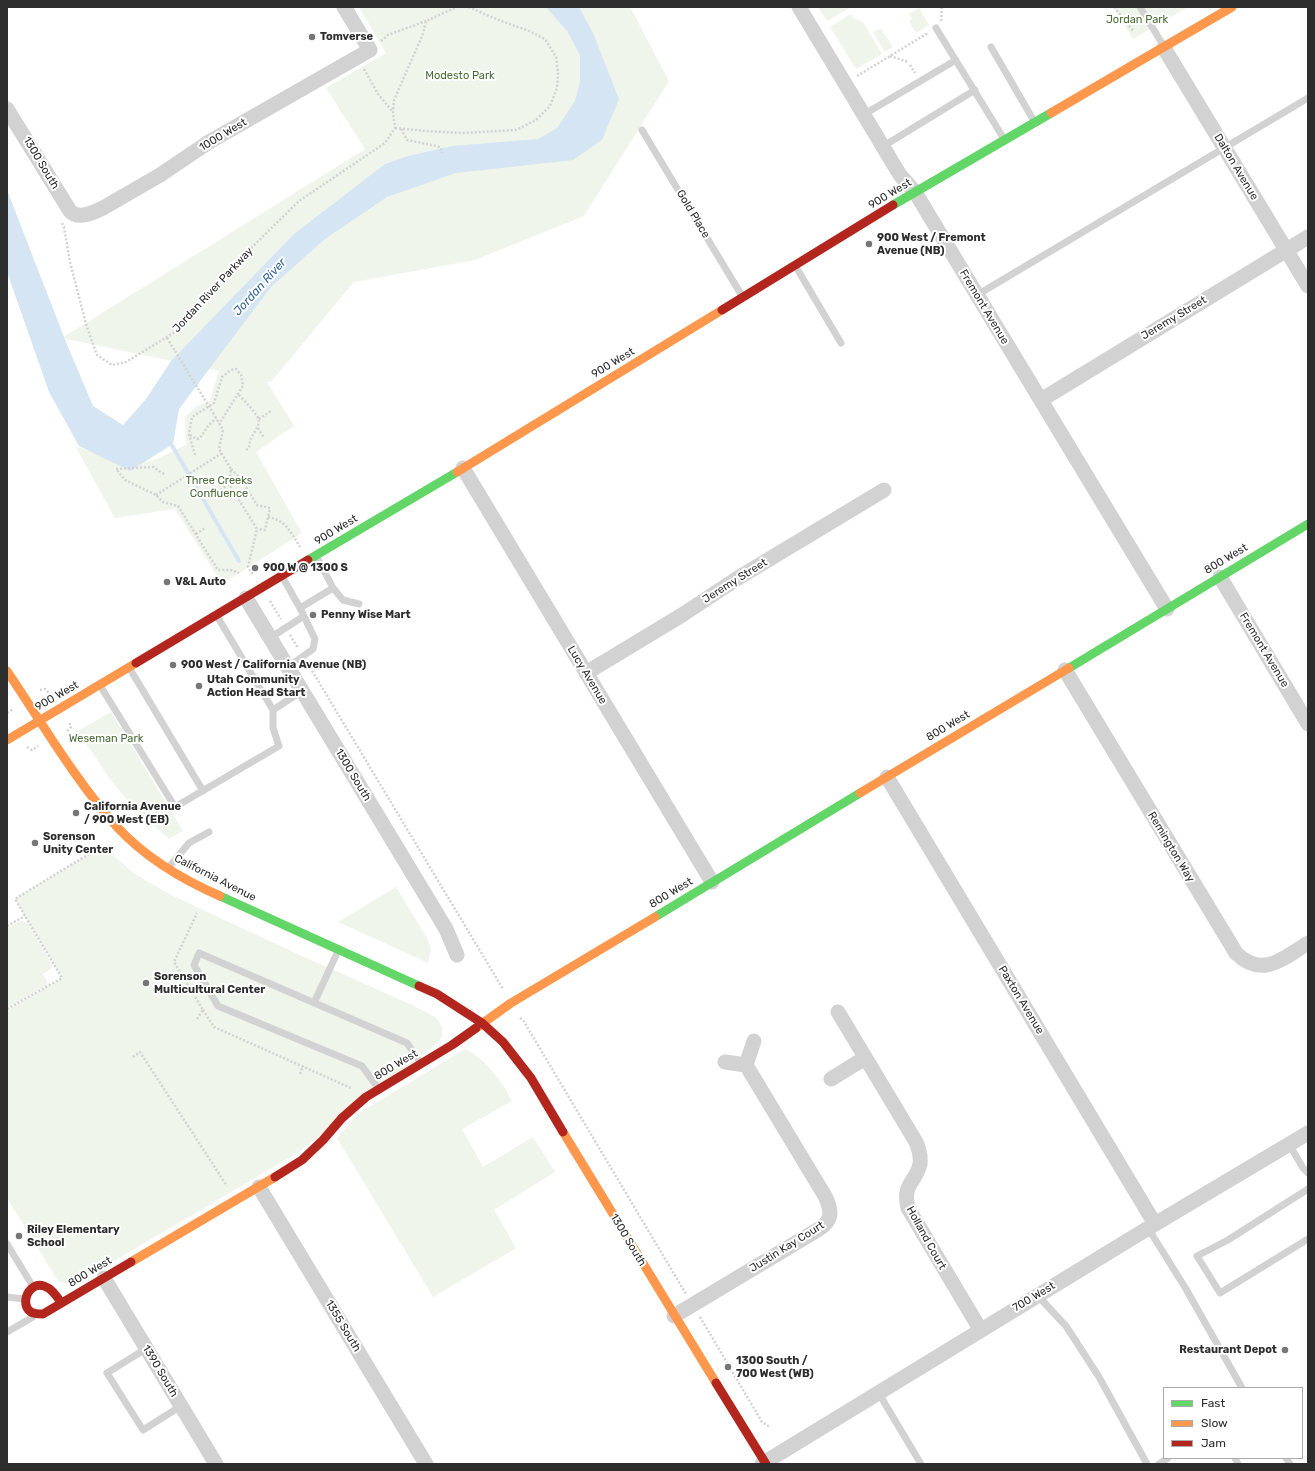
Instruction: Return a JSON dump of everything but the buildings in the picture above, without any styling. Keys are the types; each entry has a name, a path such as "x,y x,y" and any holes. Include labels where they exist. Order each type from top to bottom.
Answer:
{"main road":[{"name":"900 West","path":"7,740 463,468 915,192 1232,7"},
{"name":"800 West","path":"35,1315 43,1314 259,1187 302,1160 313,1151 346,1114 366,1097 452,1045 511,1003 1308,524"},
{"name":"California Avenue","path":"7,671 86,789 106,814 131,841 148,855 208,891 437,994 482,1023"},
{"name":"1300 South","path":"482,1023 503,1042 525,1069 764,1463"},
{"path":"35,1315 27,1308 24,1299 29,1290 33,1287 39,1285 50,1288 61,1303"}],"street":[{"path":"344,7 364,54"},
{"name":"Fremont Avenue","path":"799,7 882,147 900,175 915,192 1167,609"},
{"name":"Dalton Avenue","path":"1164,48 1308,286"},
{"name":"1000 West","path":"76,215 83,215 103,208 160,175 209,142 364,54"},
{"name":"1300 South","path":"7,109 67,207 76,215"},
{"name":"Jeremy Street","path":"1041,400 1308,237"},
{"name":"Lucy Avenue","path":"463,468 712,882"},
{"name":"Jeremy Street","path":"586,673 682,615 738,578 884,490"},
{"name":"Fremont Avenue","path":"1220,577 1308,724"},
{"name":"1300 South","path":"246,598 446,929 457,955"},
{"name":"Remington Way","path":"1064,670 1236,953 1251,964 1264,966 1277,962 1308,943"},
{"name":"Paxton Avenue","path":"887,777 1152,1226"},
{"name":"Holland Court","path":"838,1012 916,1142 919,1149 920,1162 906,1192 908,1208 980,1329"},
{"path":"725,1062 746,1065 754,1041"},
{"path":"831,1079 865,1058"},
{"name":"Justin Kay Court","path":"674,1316 819,1230 827,1223 830,1217 829,1204 825,1196 746,1065"},
{"name":"700 West","path":"764,1463 980,1329 1308,1133"},
{"name":"1355 South","path":"259,1187 426,1464"},
{"name":"1390 South","path":"104,1278 216,1464"}],"lane":[{"path":"1140,7 1164,48"},
{"path":"936,28 1005,140"},
{"path":"991,47 1035,123"},
{"path":"864,115 956,60"},
{"path":"882,147 975,90"},
{"path":"977,295 1308,98"},
{"name":"Gold Place","path":"642,130 743,298"},
{"path":"795,265 841,343"},
{"path":"316,555 333,588 343,600 359,604"},
{"path":"282,576 315,639 313,649 288,667"},
{"path":"300,608 333,588"},
{"path":"100,685 175,808 278,746 273,728 273,710 216,615"},
{"path":"270,638 304,616"},
{"path":"129,667 203,791"},
{"path":"273,710 302,691"},
{"path":"168,868 189,843 209,832"},
{"path":"314,1003 339,949"},
{"path":"379,1089 362,1066 218,1006 194,965 199,953 407,1044 421,1064"},
{"path":"1289,1144 1303,1168 1308,1173"},
{"path":"1308,1189 1228,1240 1197,1256 1220,1293 1308,1239"},
{"path":"1152,1226 1241,1387"},
{"path":"7,1244 33,1287"},
{"path":"1037,1295 1066,1326 1100,1377 1147,1464"},
{"path":"7,1297 24,1299"},
{"path":"7,1332 35,1315"},
{"path":"147,1348 107,1373 143,1430 181,1406"},
{"path":"878,1392 898,1422 921,1464"}],"path":[{"path":"393,112 378,94 364,54 388,36 457,7"},
{"path":"426,21 423,34 394,100 393,112 395,128 462,133 516,130 536,120 550,106 557,88 558,73 556,57 545,39 469,7"},
{"path":"844,83 941,25 942,7"},
{"path":"1114,7 1134,32"},
{"path":"890,56 908,62"},
{"name":"Jordan River Parkway","path":"61,220 64,227 70,262 84,317 97,355 112,364 126,362 175,332 245,254 299,201 385,143 395,128"},
{"path":"401,129 408,140 437,146 441,148 442,153"},
{"path":"167,338 223,430 219,449 231,469 241,479 257,506 270,508 265,530 257,529"},
{"path":"195,455 189,434 192,417 214,403 222,377 231,370 236,369 243,380 243,386 239,395 220,424"},
{"path":"239,395 259,419 258,427 250,440 250,448 246,450"},
{"path":"259,419 271,412"},
{"path":"189,434 197,439 200,438 208,426 216,418"},
{"path":"258,427 264,438"},
{"path":"156,494 222,453"},
{"path":"164,474 153,467 116,469 125,480 156,494 162,502 178,506 218,570 231,570 239,573"},
{"path":"231,469 229,484 257,529 248,567 253,576"},
{"path":"217,492 229,484"},
{"path":"268,517 282,522 290,530 295,539"},
{"path":"196,534 206,528"},
{"path":"273,607 503,990"},
{"path":"7,1010 62,978 16,899 102,846"},
{"path":"7,926 25,916"},
{"path":"203,1010 214,1027 354,1088"},
{"path":"521,1020 523,1020 762,1422 770,1427"},
{"path":"133,1057 140,1052 228,1189"},
{"path":"300,1074 303,1066"}],"green space":[{"path":"359,7 630,7 669,81 584,216 475,260 354,282 271,382 267,382 294,426 256,452 302,533 222,584 175,509 115,518 75,446 123,464 152,461 186,445 185,417 197,406 210,401 218,373 220,371 62,338 365,149 326,88 386,53"},
{"path":"818,7 851,7 827,21"},
{"name":"Jordan Park","path":"1114,7 1188,7 1133,39"},
{"path":"919,8 929,25 916,33 909,21 912,19 909,14"},
{"path":"851,14 855,19 863,22 881,52 881,55 856,69 830,27"},
{"path":"881,29 893,47 886,51 884,51 873,32"},
{"name":"Weseman Park","path":"111,712 183,831 169,839 133,807 110,779 78,731"},
{"path":"102,846 135,874 171,895 412,1005 437,1018 442,1027 442,1036 438,1043 299,1152 77,1283 68,1284 58,1281 7,1198 7,1010 62,978 15,899"},
{"path":"396,887 427,938 431,949 428,963 338,922"},
{"path":"20,921 28,923 52,965 51,969 43,974 47,981 47,985 7,1008 7,929"},
{"path":"465,1049 486,1064 504,1086 512,1101 462,1129 483,1167 533,1137 555,1172 494,1210 516,1248 433,1297 337,1138 359,1113"}],"water":[{"name":"Jordan River","path":"546,7 579,7 593,33 619,99 602,140 573,160 456,173 387,197 325,239 271,287 179,409 173,444 130,471 79,446 49,392 7,272 7,190 66,342 93,406 123,425 146,399 171,361 294,234 385,164 408,156 452,146 538,139 557,128 575,101 580,82 580,55 567,31"}],"waterway":[{"path":"170,442 239,561"}],"traffic: fast":[{"path":"893,205 1051,113"},
{"path":"308,560 457,472"},
{"path":"1069,668 1308,524"},
{"path":"655,917 860,793"},
{"path":"220,896 419,986"}],"traffic: slow":[{"path":"1051,113 1232,7"},
{"path":"457,472 722,310"},
{"path":"7,740 136,663"},
{"path":"860,793 1069,668"},
{"path":"7,671 73,771 117,827 128,838 165,867 192,883 220,896"},
{"path":"476,1028 511,1003 655,917"},
{"path":"563,1132 716,1383"},
{"path":"131,1262 275,1177"}],"traffic: jam":[{"path":"722,310 893,205"},
{"path":"136,663 308,560"},
{"path":"419,986 437,994 482,1023 503,1042 531,1078 563,1132"},
{"path":"275,1177 302,1160 323,1140 342,1118 366,1097 452,1045 476,1028"},
{"path":"61,1303 52,1291 44,1286 37,1286 31,1289 27,1294 27,1307 35,1314 43,1314 131,1262"},
{"path":"716,1383 766,1464"}],"place":[{"name":"Tomverse","path":"312,37"},
{"name":"900 West / Fremont Avenue (NB)","path":"869,244"},
{"name":"900 W @ 1300 S","path":"255,568"},
{"name":"V&L Auto","path":"167,582"},
{"name":"Penny Wise Mart","path":"313,615"},
{"name":"900 West / California Avenue (NB)","path":"173,665"},
{"name":"Utah Community Action Head Start","path":"199,686"},
{"name":"California Avenue / 900 West (EB)","path":"76,813"},
{"name":"Sorenson Unity Center","path":"35,843"},
{"name":"Sorenson Multicultural Center","path":"146,983"},
{"name":"Riley Elementary School","path":"19,1236"},
{"name":"Restaurant Depot","path":"1285,1350"},
{"name":"1300 South / 700 West (WB)","path":"728,1367"}],"park label":[{"name":"Modesto Park","path":"460,76"},
{"name":"Three Creeks Confluence","path":"219,487"}]}
